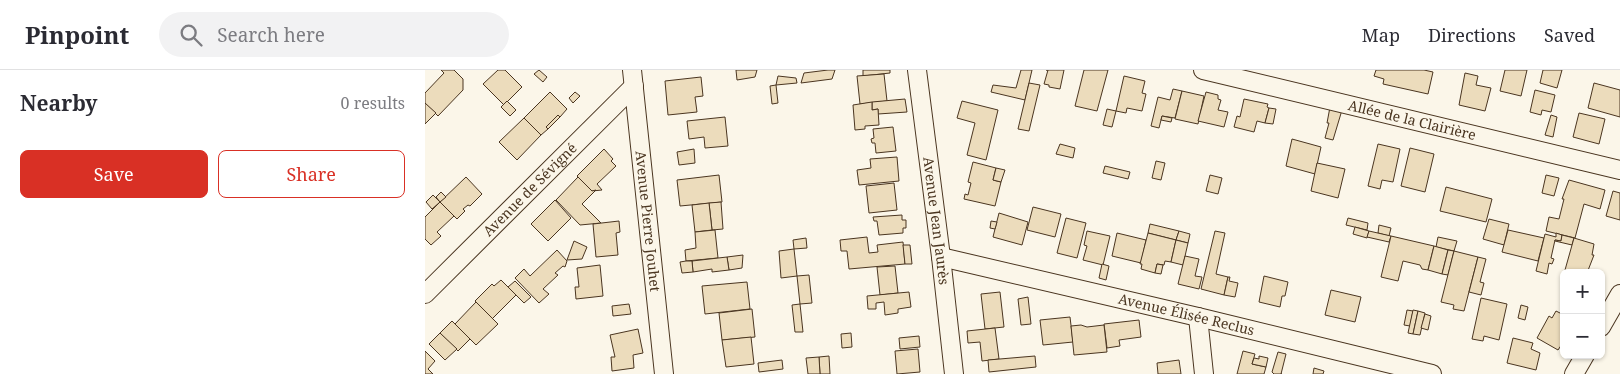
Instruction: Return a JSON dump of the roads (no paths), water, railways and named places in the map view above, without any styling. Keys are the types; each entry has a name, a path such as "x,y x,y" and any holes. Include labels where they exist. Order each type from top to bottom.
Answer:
{"street":[{"name":"Avenue Jean Jaurès","path":"917,70 941,257 953,374"},
{"name":"Allée de la Clairière","path":"1203,70 1620,170"},
{"name":"Avenue de Sévigné","path":"425,294 633,78"},
{"name":"Avenue Pierre Jouhet","path":"633,78 664,374"},
{"name":"Avenue Élisée Reclus","path":"941,257 1198,316 1432,374"},
{"path":"1605,320 1620,294"},
{"path":"1198,316 1204,374"},
{"path":"1574,374 1583,359"}]}
